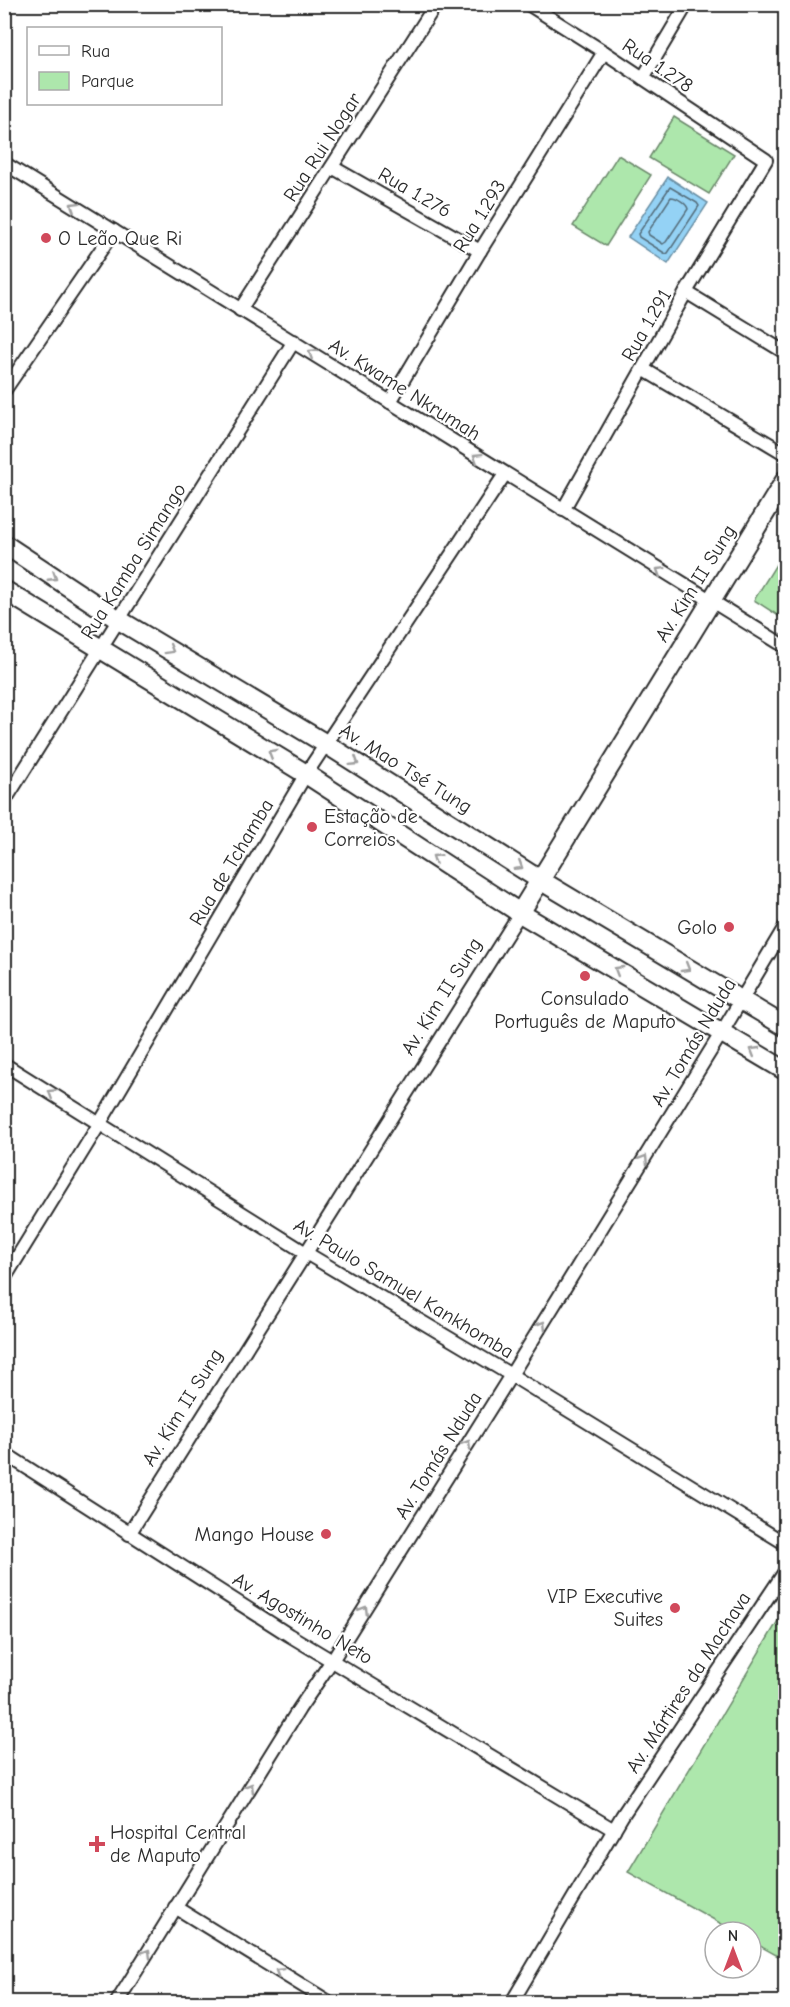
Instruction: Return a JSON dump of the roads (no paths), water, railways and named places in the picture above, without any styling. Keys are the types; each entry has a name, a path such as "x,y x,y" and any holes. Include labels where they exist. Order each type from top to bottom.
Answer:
{"main road":[{"name":"Av. Kim II Sung","path":"520,913 786,479"},
{"name":"Av. Mao Tsé Tung","path":"4,544 119,620 326,744 540,880 786,1027"},
{"path":"4,590 306,774 520,913 786,1071"}],"street":[{"name":"Rua Rui Nogar","path":"240,310 436,4"},
{"name":"Rua 1.278","path":"528,4 766,160"},
{"path":"644,78 687,4"},
{"name":"Rua 1.293","path":"390,402 480,251 604,52"},
{"name":"Rua 1.291","path":"563,510 686,292 766,160"},
{"name":"Av. Kwame Nkrumah","path":"4,163 786,647"},
{"name":"Rua 1.276","path":"332,167 480,251"},
{"path":"4,392 114,231"},
{"path":"686,292 786,353"},
{"name":"Rua Kamba Simango","path":"4,802 294,341"},
{"path":"643,369 786,454"},
{"name":"Rua de Tchamba","path":"4,1279 100,1123 306,774 505,474"},
{"name":"Av. Kim II Sung","path":"129,1534 520,913"},
{"name":"Av. Tomás Nduda","path":"117,2002 511,1375 723,1032 786,925"},
{"name":"Av. Paulo Samuel Kankhomba","path":"4,1064 306,1253 511,1375 786,1544"},
{"name":"Av. Agostinho Neto","path":"4,1453 290,1635 614,1830"},
{"name":"Av. Mártires da Machava","path":"512,2002 622,1816 786,1570"},
{"path":"175,1907 329,2002"}],"water":[{"path":"668,177 708,203 668,264 628,237"}],"place":[{"name":"O Leão Que Ri","path":"46,238"},
{"name":"Estação de Correios","path":"312,827"},
{"name":"Golo","path":"729,927"},
{"name":"Consulado Português de Maputo","path":"585,976"},
{"name":"Mango House","path":"326,1534"},
{"name":"VIP Executive Suites","path":"675,1608"},
{"name":"Hospital Central de Maputo","path":"97,1844"}]}
